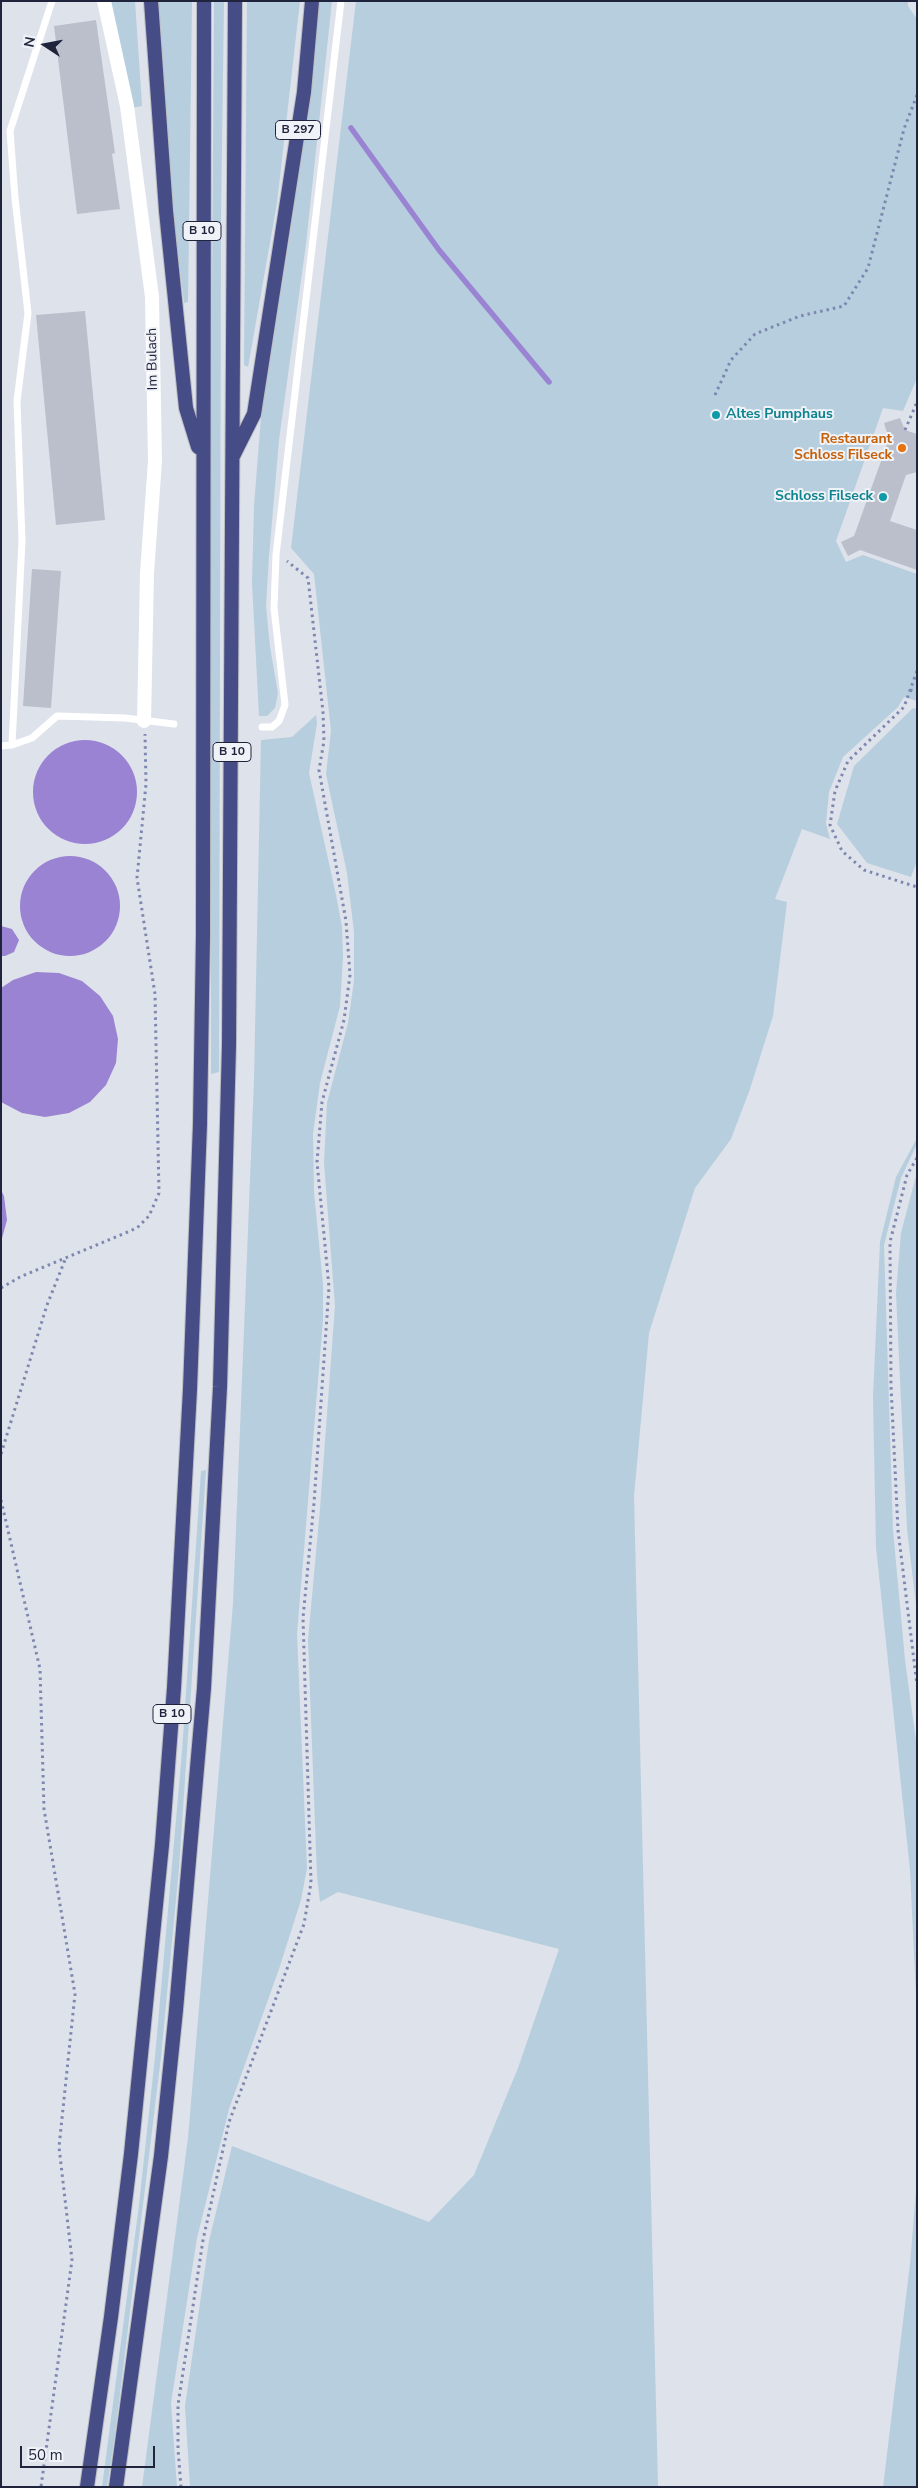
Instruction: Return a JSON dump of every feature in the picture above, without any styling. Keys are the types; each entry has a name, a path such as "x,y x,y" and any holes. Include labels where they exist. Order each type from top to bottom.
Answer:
{"highway":[{"name":"B 10","path":"151,1 166,211 186,408 202,460"},
{"name":"B 10","path":"87,2487 111,2317 131,2154 160,1864 174,1688 190,1390 200,1124 203,936 202,460 204,1"},
{"name":"B 10","path":"116,2487 161,2156 204,1688 220,1387 229,1044 235,1"},
{"name":"B 297","path":"231,458 254,414 304,92 312,1"}],"street":[{"name":"Im Bulach","path":"104,1 127,106 152,297 155,461 148,573 144,721"}],"lane":[{"path":"12,745 22,541 17,401 28,313 15,198 10,131 52,1"},
{"path":"262,727 272,727 279,721 285,705 274,608 276,555 342,1"},
{"path":"1,746 12,745 32,738 58,716 174,724"}],"path":[{"path":"715,395 730,360 755,334 800,316 844,306 868,268 904,129 917,95"},
{"path":"905,430 917,402"},
{"path":"181,2487 178,2449 178,2405 203,2240 229,2122 304,1924 311,1884 303,1618 314,1503 329,1287 318,1162 322,1102 344,1020 350,975 346,921 319,770 324,741 323,712 308,578 294,565 276,555"},
{"path":"916,673 904,707 848,761 835,791 830,826 842,851 864,870 917,887"},
{"path":"910,690 917,692"},
{"path":"1,1288 20,1277 137,1228 149,1216 159,1193 156,994 137,878 146,784 144,721"},
{"path":"917,1158 907,1175 890,1242 891,1386 898,1530 917,1685"},
{"path":"1,1454 47,1306 65,1259"},
{"path":"1,1500 40,1669 44,1809 75,1994 59,2147 72,2260 41,2487"}],"shaded area":[{"path":"110,1 135,1 142,106 131,108"},
{"path":"156,1 192,1 188,302 184,303 169,180"},
{"path":"214,1 224,1 221,218 219,1072 211,1074 211,444"},
{"path":"247,1 300,1 277,203 248,367 244,365"},
{"path":"317,1 332,1 306,244 279,440 266,606 270,647 278,693 275,708 267,716 259,716 252,583 254,506 261,417 293,215 308,96"},
{"path":"356,1 908,1 908,6 917,19 917,378 903,411 883,408 836,541 846,562 863,555 917,574 917,701 904,697 898,707 843,757 829,792 826,824 830,839 802,829 775,899 787,902 773,1016 750,1089 731,1139 695,1188 649,1333 634,1496 658,2487 190,2487 185,2406 209,2241 232,2146 429,2222 474,2175 518,2068 559,1949 338,1892 320,1902 317,1876 308,1640 335,1306 324,1163 327,1103 348,1023 354,981 354,932 347,873 326,774 331,731 314,574 291,548"},
{"path":"913,708 917,709 917,861 911,877 867,863 837,824 854,766"},
{"path":"316,715 317,723 309,773 342,927 343,957 340,1006 320,1083 313,1134 314,1192 323,1285 323,1320 297,1634 307,1868 301,1900 279,1969 229,2109 197,2238 171,2403 177,2487 142,2487 188,2138 233,1604 254,1080 261,740 292,737"},
{"path":"85,740 105,744 122,755 133,772 137,792 133,812 122,829 105,840 85,844 65,840 48,829 37,812 33,792 37,772 48,755 65,744"},
{"path":"70,856 89,860 106,870 116,887 120,906 116,925 106,942 89,952 70,956 51,952 34,942 24,925 20,906 24,887 34,870 51,860"},
{"path":"1,926 12,929 19,940 14,952 5,956 1,956"},
{"path":"36,972 59,973 82,981 100,996 113,1016 118,1039 116,1063 106,1085 90,1102 69,1113 45,1117 22,1113 1,1102 1,988 13,980"},
{"path":"917,1138 917,1144 901,1178 884,1245 893,1530 905,1660 917,1748 917,2016 910,1870 876,1547 873,1397 880,1242 896,1177"},
{"path":"916,1176 917,1613 907,1529 896,1293 901,1233"},
{"path":"1,1190 4,1196 7,1220 1,1242"},
{"path":"206,1470 179,1868 161,2057 115,2435 107,2487 102,2487 139,2205 155,2057 182,1752 201,1471"},
{"path":"917,2179 917,2487 883,2487 910,2264"}],"building":[{"path":"96,20 115,153 112,154 120,209 77,214 54,26"},
{"path":"85,311 105,520 56,525 36,315"},
{"name":"Schloss Filseck","path":"900,418 905,430 917,434 917,472 906,475 890,521 917,530 917,570 860,550 848,556 841,542 854,536 889,439 884,423"},
{"path":"32,569 61,571 51,708 23,706"}],"waterway":[{"path":"351,128 439,250 549,382"}],"place":[{"name":"Altes Pumphaus","path":"716,415"},
{"name":"Restaurant Schloss Filseck","path":"902,448"},
{"name":"Schloss Filseck","path":"883,497"}]}
